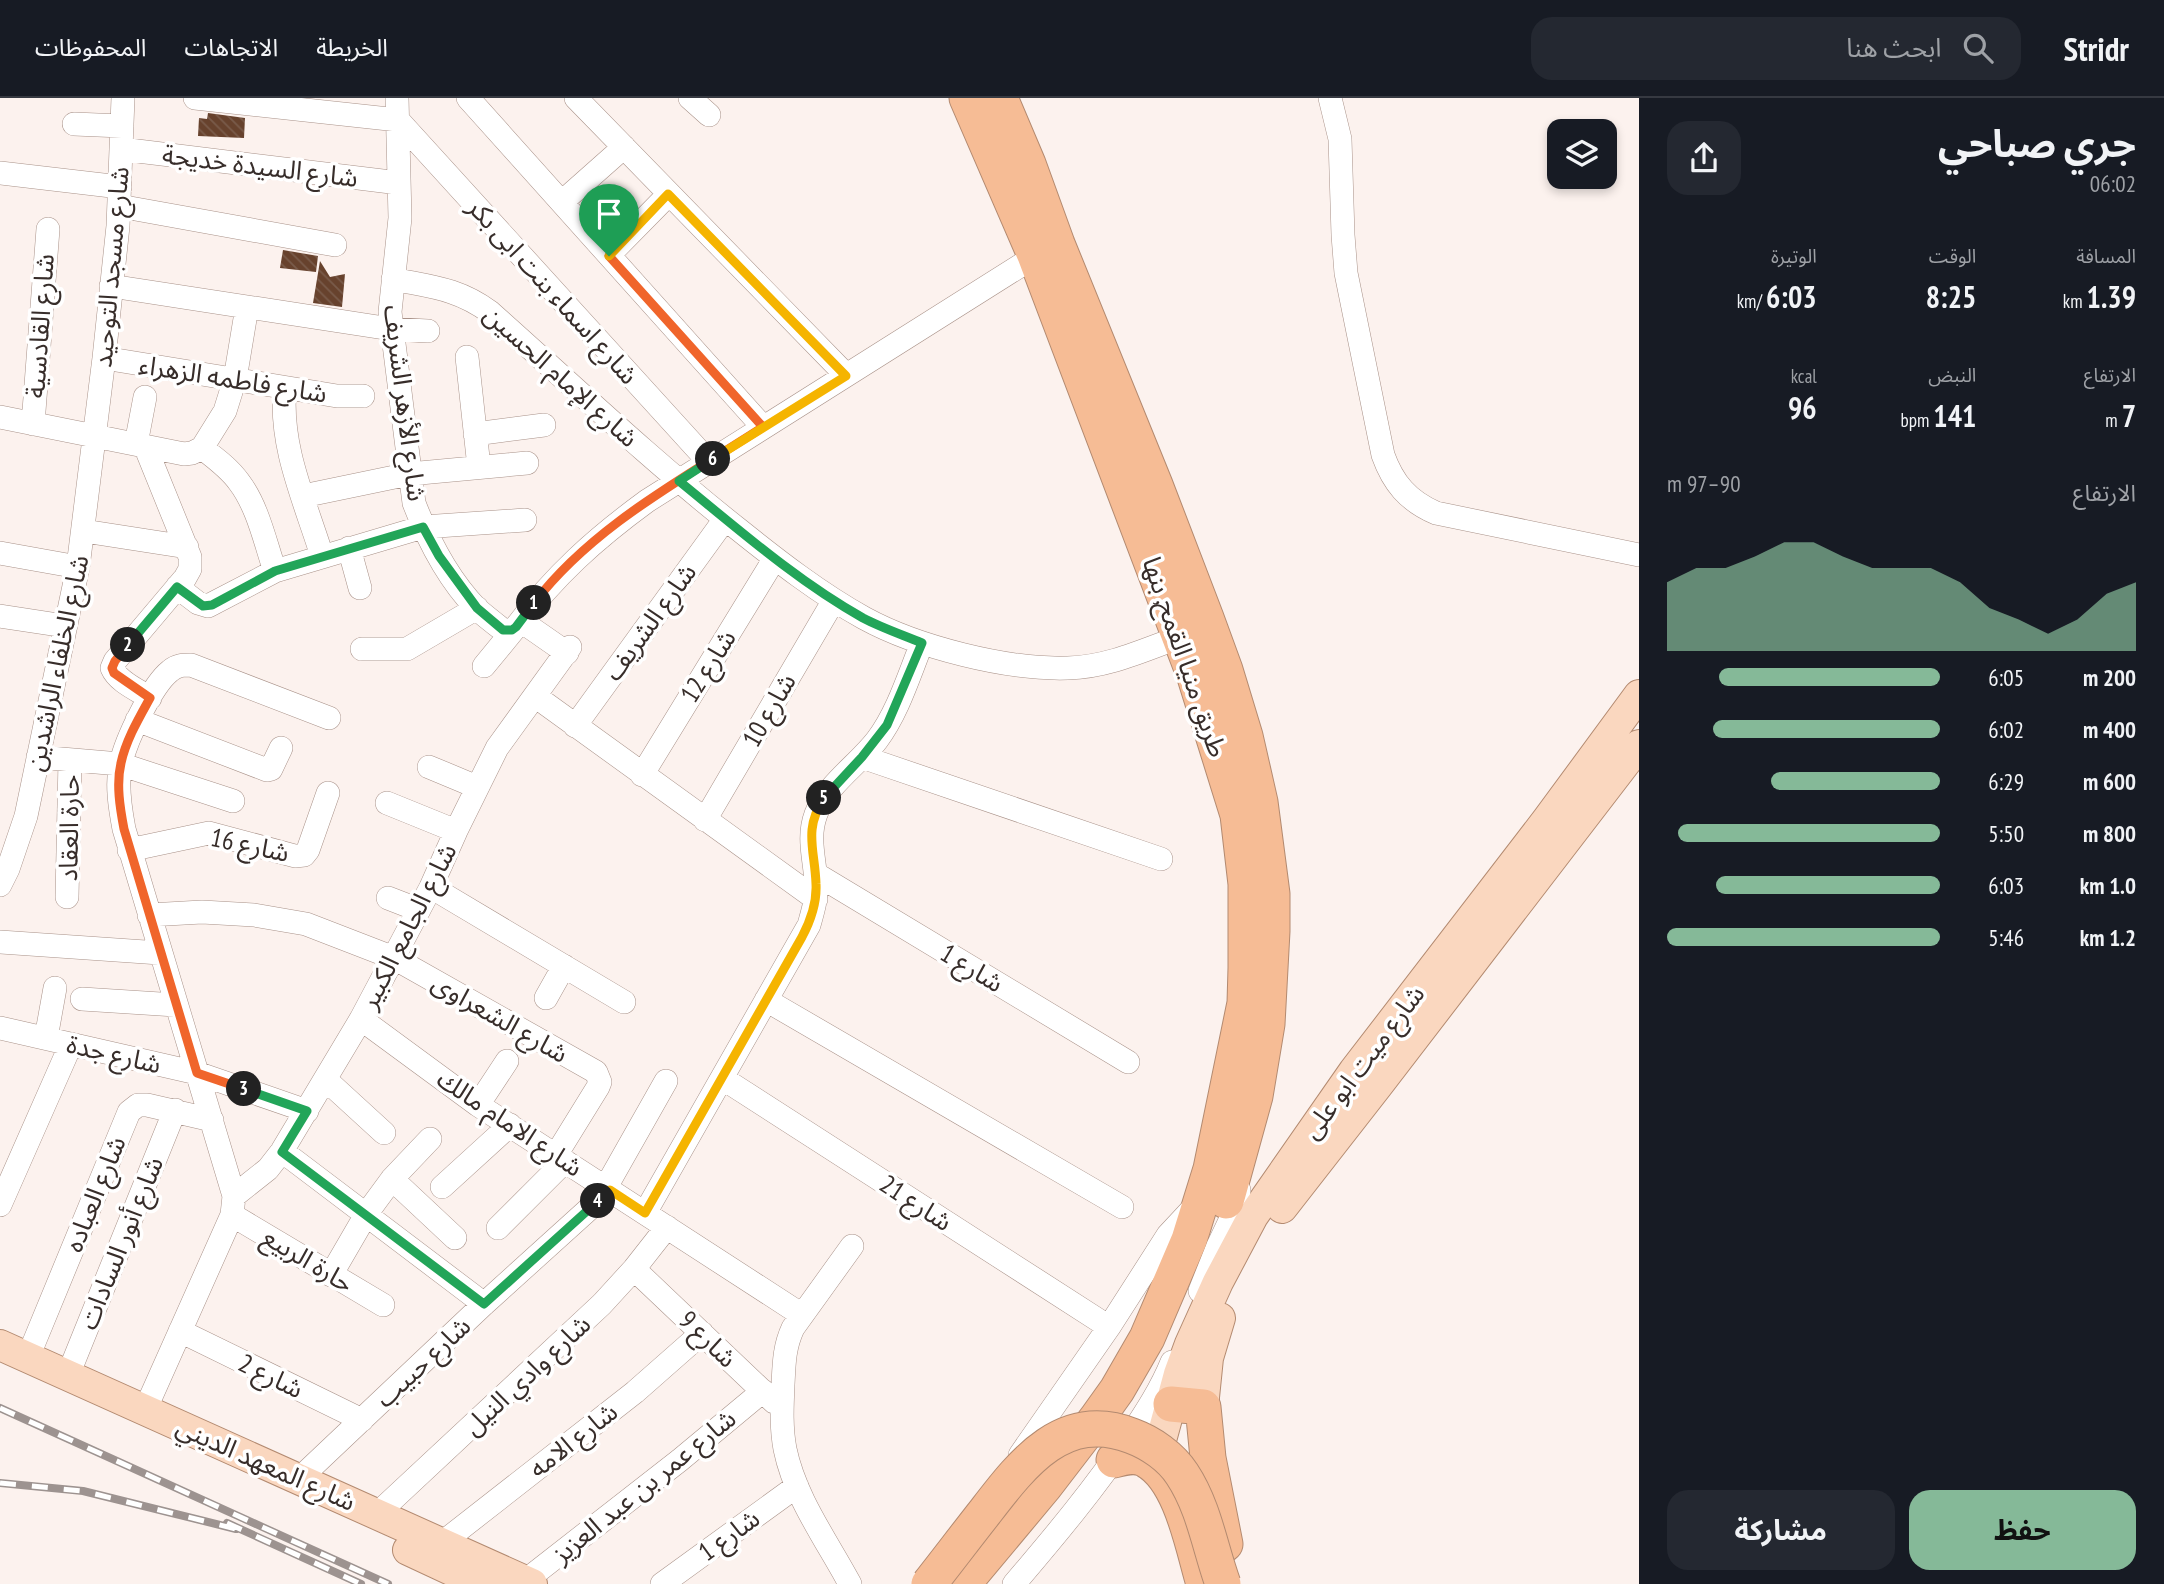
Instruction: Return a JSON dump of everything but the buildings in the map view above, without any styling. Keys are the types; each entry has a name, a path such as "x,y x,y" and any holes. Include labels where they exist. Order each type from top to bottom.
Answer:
{"highway":[{"name":"طريق منيا القمح, بنها","path":"967,98 1015,170"},
{"name":"طريق منيا القمح, بنها","path":"963,1584 1044,1487 1117,1390 1147,1338 1189,1240 1210,1211 1237,1164 1262,1061 1267,1024 1272,931 1272,906 1260,802 1245,736 1210,674 1180,637 1046,250 1015,170 1000,98"},
{"name":"طريق منيا القمح, بنها","path":"1046,250 1155,485 1210,674 1238,815 1246,895 1245,1003 1211,1169 1210,1211"},
{"path":"988,1584 1085,1468 1162,1348 1210,1211"},
{"path":"1187,1406 1208,1458 1223,1539 1237,1584"},
{"path":"930,1584 1007,1483 1032,1456 1060,1437 1100,1429 1140,1439 1165,1455 1182,1472 1196,1499 1223,1584"},
{"path":"1114,1460 1133,1456 1147,1460 1164,1477 1180,1504 1204,1584"}],"main road":[{"name":"شارع ميت ابو على","path":"1187,1406 1179,1374 1218,1282 1253,1216 1354,1071 1547,820 1639,695"},
{"name":"شارع ميت ابو على","path":"1154,1466 1206,1370 1214,1334 1223,1311 1268,1228 1299,1184 1378,1086 1639,745"},
{"name":"شارع المعهد الديني","path":"0,1345 14,1360 481,1584"},
{"name":"شارع المعهد الديني","path":"14,1360 68,1375 529,1582"}],"street":[{"name":"شارع مسجد التوحيد","path":"95,436 119,197 123,98"},
{"path":"195,98 397,109"},
{"path":"468,98 763,427"},
{"path":"576,98 846,376"},
{"path":"690,98 709,116"},
{"path":"1330,98 1340,139 1346,273 1383,455 1388,471 1397,485 1414,502 1436,513 1639,555"},
{"name":"شارع الأزهر الشريف","path":"397,109 400,226 393,279 391,329 414,503 439,556 477,608 503,630 512,630 518,624"},
{"name":"شارع اسماء بنت ابى بكر","path":"397,109 709,462"},
{"path":"75,124 122,126"},
{"path":"562,202 624,147"},
{"name":"شارع السيدة خديجة","path":"121,149 399,183"},
{"path":"0,173 335,245"},
{"path":"609,256 668,194"},
{"name":"شارع القادسية","path":"33,424 48,229"},
{"path":"484,666 543,592 592,543 647,501 1046,250"},
{"name":"شارع الإمام الحسين","path":"393,279 455,292 473,299 725,519 834,600 866,619 922,643 979,659 1037,667 1069,668 1116,661 1180,637"},
{"path":"111,286 391,329 428,331"},
{"path":"0,417 184,454 192,453 202,448 225,411 234,379 247,307"},
{"path":"467,357 479,467"},
{"name":"شارع فاطمه الزهراء","path":"104,358 337,396 363,396"},
{"path":"285,388 283,406 286,442 322,556"},
{"path":"145,397 140,445 187,547 190,569 112,668 120,678 150,698"},
{"path":"475,434 544,425"},
{"name":"شارع الخلفاء الراشدين","path":"3,873 26,816 78,567 95,436"},
{"path":"202,448 222,463 239,482 252,504 275,571"},
{"path":"303,496 410,474 527,463"},
{"name":"شارع الشريف","path":"575,726 725,519"},
{"path":"177,587 198,603 208,606 275,571 423,527 525,520"},
{"path":"83,531 187,547"},
{"path":"349,548 360,588"},
{"path":"0,553 78,567"},
{"name":"شارع 12","path":"642,775 775,558"},
{"name":"شارع 10","path":"705,820 834,600"},
{"path":"362,649 407,649 477,608"},
{"path":"0,617 65,626"},
{"name":"شارع الجامع الكبير","path":"145,1410 233,1206 282,1152 307,1111 419,910 497,748 568,650 518,624"},
{"path":"645,1213 809,925 816,899 811,838 816,814 828,792 862,757 887,725 922,643"},
{"path":"233,1206 212,1120 129,850 120,805 120,764 137,720 150,698 170,671 179,665 191,665 329,718"},
{"path":"535,696 816,899"},
{"path":"137,720 267,770 275,765 281,748"},
{"path":"38,757 120,764 233,801"},
{"path":"862,757 1161,859"},
{"name":"حارة العقاد","path":"67,897 70,760"},
{"path":"429,766 477,787"},
{"name":"شارع 16","path":"129,850 209,833 295,856 304,855 328,793"},
{"path":"387,803 456,831"},
{"name":"شارع 1","path":"816,874 1128,1062"},
{"path":"431,887 624,1002"},
{"path":"388,898 419,910"},
{"name":"شارع الشعراوى","path":"149,915 202,912 267,917 306,924 394,957 596,1072 600,1082 598,1087 560,1158"},
{"path":"0,942 160,953"},
{"path":"546,998 564,966"},
{"path":"46,1038 55,988"},
{"path":"82,999 176,1005"},
{"path":"766,1000 1122,1207"},
{"name":"شارع الامام مالك","path":"361,1018 478,1105 802,1315"},
{"name":"شارع جدة","path":"0,1028 197,1073 307,1111"},
{"path":"0,1205 71,1044"},
{"path":"478,1105 507,1062"},
{"name":"شارع 21","path":"722,1078 1109,1327"},
{"path":"326,1079 384,1133"},
{"name":"شارع حبيب","path":"299,1479 608,1189 666,1082"},
{"name":"شارع العباده","path":"14,1360 129,1112 138,1105 148,1105 212,1120"},
{"name":"شارع أنور السادات","path":"68,1375 175,1110"},
{"path":"442,1187 510,1125"},
{"path":"331,1275 367,1213 393,1179 430,1139"},
{"path":"282,1152 367,1213 484,1304"},
{"path":"498,1228 560,1158"},
{"path":"1014,1584 1058,1533 1114,1460 1166,1378 1218,1246 1238,1203 1237,1164"},
{"path":"393,1179 454,1238"},
{"name":"حارة الربيع","path":"233,1206 331,1275 383,1306"},
{"path":"930,1584 1109,1327 1168,1235 1210,1211"},
{"name":"شارع وادي النيل","path":"377,1514 569,1337 634,1269 667,1227"},
{"path":"850,1584 797,1486 785,1448 782,1409 786,1346 793,1328 852,1246"},
{"name":"شارع 9","path":"634,1269 782,1409"},
{"name":"شارع 2","path":"180,1331 362,1420"},
{"name":"شارع الامه","path":"442,1543 635,1392 702,1333"},
{"name":"شارع عمر بن عبد العزيز","path":"529,1582 763,1391"},
{"name":"شارع 1","path":"662,1584 797,1486"}],"railway":[{"path":"0,1408 388,1584"},
{"path":"0,1483 83,1491 236,1529"},
{"path":"227,1523 361,1584"}],"route":[{"path":"668,194 846,376 679,481 775,558 834,600 866,619 922,643 887,725 862,757 828,792 816,814 812,826 811,850 816,874 816,899 809,925 645,1213 610,1190 484,1304 367,1213 282,1152 307,1111 197,1073 129,850 120,805 120,764 137,720 150,698 120,678 112,668 177,587 198,603 208,606 275,571 423,527 454,579 477,608 503,630 512,630 566,566 592,543 647,501 763,427 609,256 668,194"}]}
